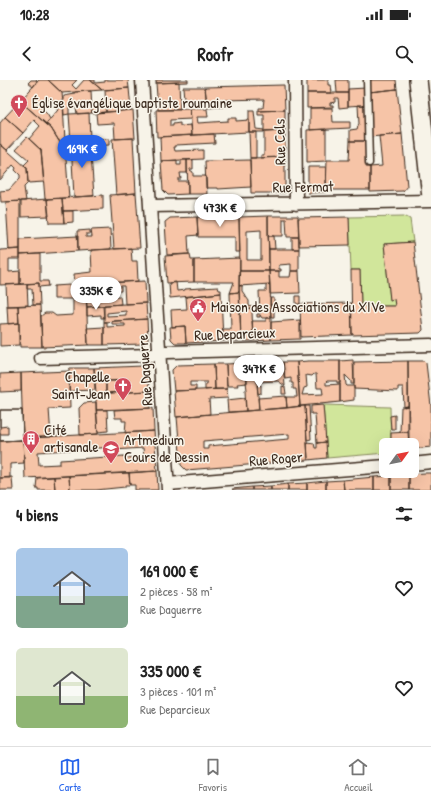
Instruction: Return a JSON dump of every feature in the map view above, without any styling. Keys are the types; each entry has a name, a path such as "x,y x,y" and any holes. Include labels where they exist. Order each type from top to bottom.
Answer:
{"main road":[{"path":"418,80 431,197"}],"street":[{"name":"Rue Daguerre","path":"142,80 161,353 168,487"},
{"name":"Rue Cels","path":"295,80 296,204"},
{"name":"Rue Fermat","path":"151,206 431,201"},
{"name":"Rue Deparcieux","path":"41,358 431,345"},
{"path":"419,463 431,462"},
{"name":"Rue Roger","path":"168,487 379,467"}],"lane":[{"path":"367,80 369,163"}],"green space":[{"path":"404,216 410,219 413,242 384,244 390,299 394,299 395,306 361,306 360,270 351,270 349,217"},
{"path":"323,405 390,407 391,438 379,438 379,454 327,458"}],"building":[{"path":"31,80 37,81 33,87 28,83"},
{"path":"39,80 48,80 62,93 63,104 58,110 53,106 52,99 50,98 41,108 50,119 46,124 20,101"},
{"path":"48,80 77,80 72,85 76,89 84,80 90,80 102,90 62,93"},
{"path":"90,80 95,80 95,83 105,82 105,80 128,80 129,88 102,90"},
{"path":"156,80 188,80 188,82 156,83"},
{"path":"307,80 328,80 328,85 331,85 332,93 307,93"},
{"path":"336,80 348,80 348,93 337,93"},
{"path":"369,80 396,80 397,89 369,92"},
{"path":"179,82 180,110 158,110 156,83"},
{"path":"284,85 285,110 259,111 259,108 263,108 264,99 224,100 224,107 207,108 205,87"},
{"path":"183,87 205,87 207,104 200,104 200,106 197,106 196,104 189,104 189,101 185,101 184,99"},
{"path":"129,88 131,110 106,112 105,90"},
{"path":"366,88 366,105 348,106 348,89"},
{"path":"397,89 402,134 370,137 369,92"},
{"path":"91,91 92,113 77,114 76,107 69,107 69,114 64,115 64,96 75,94 75,92"},
{"path":"307,93 348,93 348,107 339,108 338,98 335,98 335,102 330,103 333,107 307,108"},
{"path":"20,101 51,128 62,146 65,146 69,198 45,199 41,150 29,139 40,126 34,120 23,133 5,117"},
{"path":"63,104 65,141 59,141 51,128 46,124"},
{"path":"106,104 106,112 92,113 92,105"},
{"path":"358,105 369,105 366,141 350,141 350,130 357,129 359,124"},
{"path":"310,108 332,108 333,122 350,122 350,128 310,130"},
{"path":"190,109 191,119 170,120 170,126 180,123 180,126 191,125 192,135 157,137 156,110"},
{"path":"190,109 207,109 208,117 197,117 198,123 228,121 228,118 236,118 236,121 249,120 249,132 192,135"},
{"path":"133,110 135,138 115,139 114,123 97,124 96,113"},
{"path":"285,110 285,131 264,132 264,115 258,115 258,111"},
{"path":"249,111 254,111 256,129 264,130 264,132 249,132"},
{"path":"89,113 90,140 71,142 69,114"},
{"path":"5,117 23,133 7,150 0,144 0,123"},
{"path":"326,129 326,161 307,162 307,130"},
{"path":"285,131 285,157 261,158 261,155 264,155 264,132"},
{"path":"249,132 256,132 256,158 250,158"},
{"path":"214,134 215,143 176,145 176,147 174,147 175,151 203,150 203,159 161,161 160,137"},
{"path":"402,134 407,186 403,191 370,192 370,167 382,166 379,136"},
{"path":"27,137 41,150 44,182 28,183 27,168 24,165 29,160 16,149"},
{"path":"133,138 136,193 116,195 112,139"},
{"path":"109,139 109,145 94,146 94,140"},
{"path":"90,140 94,196 74,197 71,142"},
{"path":"350,141 366,141 366,167 370,167 370,190 326,190 327,160 349,160"},
{"path":"0,144 27,168 28,183 24,187 26,201 1,202 0,191 9,190 20,178 20,175 15,170 16,168 13,165 0,180"},
{"path":"285,157 285,193 251,193 250,158"},
{"path":"177,160 177,165 181,165 181,160 187,160 187,173 180,173 181,179 178,179 178,181 188,181 188,194 168,195 163,190 161,161"},
{"path":"187,160 193,160 193,169 190,170 193,172 193,176 206,176 207,194 188,194"},
{"path":"250,160 251,187 218,189 206,188 205,161"},
{"path":"308,167 326,167 326,192 308,193"},
{"path":"136,193 140,248 114,249 110,195"},
{"path":"103,195 103,209 63,211 62,198"},
{"path":"62,198 64,223 49,223 47,199"},
{"path":"47,199 49,216 21,217 21,201"},
{"path":"20,201 20,249 9,250 6,202"},
{"path":"63,211 73,211 73,222 64,223"},
{"path":"268,216 269,271 240,271 239,217","holes":["261,230 261,260 247,260 247,231"]},
{"path":"268,216 298,216 299,237 287,237 286,219 283,219 283,236 268,236"},
{"path":"197,217 239,217 240,252 235,252 235,237 198,237"},
{"path":"197,217 198,235 188,236 189,254 167,255 165,222 170,218"},
{"path":"349,217 350,245 299,246 298,218"},
{"path":"110,229 111,249 78,251 77,231 90,230 90,234 86,234 86,237 92,237 91,230"},
{"path":"78,236 78,251 20,255 20,239"},
{"path":"268,236 274,236 275,249 269,249"},
{"path":"292,237 299,237 299,249 292,249"},
{"path":"413,242 423,330 420,333 352,335 351,270 360,270 361,306 395,306 394,299 390,300 384,244"},
{"path":"131,248 132,261 137,261 138,281 75,285 74,274 92,272 91,250"},
{"path":"20,249 20,259 9,259 9,272 20,271 20,284 0,285 0,250"},
{"path":"269,249 299,249 299,271 291,271 291,264 279,265 279,269 281,269 281,271 269,271"},
{"path":"40,254 40,281 48,281 49,286 39,287 39,283 20,284 20,255"},
{"path":"190,254 191,260 194,260 194,282 167,283 165,256"},
{"path":"240,258 239,292 230,293 234,282 194,282 194,260"},
{"path":"239,271 269,271 270,284 239,286"},
{"path":"269,271 279,271 279,277 290,277 291,271 299,271 300,293 270,294"},
{"path":"145,281 146,303 125,304 124,286 121,286 121,291 86,293 86,284"},
{"path":"176,282 177,291 185,289 218,287 219,290 221,290 221,293 170,298 169,283"},
{"path":"39,283 40,305 33,305 32,289 27,289 27,284"},
{"path":"27,284 28,305 7,306 6,285"},
{"path":"86,284 88,345 42,347 41,316 45,313 52,313 56,316 73,315 73,299 54,299 54,286"},
{"path":"270,284 271,318 262,318 260,315 260,317 257,317 257,314 260,314 259,291 266,291 266,285"},
{"path":"242,285 242,291 249,301 249,306 252,307 252,311 249,308 240,308 239,286"},
{"path":"239,292 241,341 223,341 223,329 231,329 230,293"},
{"path":"221,293 223,341 186,343 185,326 172,327 171,310 187,309 186,297"},
{"path":"120,296 121,304 87,307 86,297"},
{"path":"296,296 300,296 300,304 296,304"},
{"path":"270,298 274,298 274,305 270,305"},
{"path":"146,303 147,319 104,322 104,305","holes":["126,311 126,315 107,316 107,313"]},
{"path":"351,303 352,335 301,337 300,304"},
{"path":"40,305 42,347 20,347 18,306"},
{"path":"270,305 274,305 274,317 271,317"},
{"path":"7,306 18,306 19,323 8,324"},
{"path":"103,306 104,318 101,318 101,315 87,316 87,307"},
{"path":"240,308 249,308 252,311 253,341 241,341"},
{"path":"266,318 271,318 271,340 253,341 252,321 266,321"},
{"path":"147,319 148,339 144,344 104,345 104,322 107,322 107,327 125,326 125,324 112,324 112,321"},
{"path":"300,320 300,339 271,340 271,322"},
{"path":"19,323 19,345 0,346 0,324"},
{"path":"185,326 186,343 175,343 171,339 170,327"},
{"path":"104,327 104,345 88,345 87,328"},
{"path":"353,360 354,384 351,384 351,381 345,375 346,385 354,386 354,400 340,402 340,361"},
{"path":"340,361 340,383 337,383 337,381 327,381 326,385 340,384 340,402 300,406 297,362","holes":["316,374 317,388 322,388 323,394 302,395 304,388 307,387 306,375 312,376"]},
{"path":"408,361 424,361 426,363 431,406 431,447 419,448 419,438 409,438"},
{"path":"408,361 408,406 404,407 403,387 398,387 398,391 354,389 354,362"},
{"path":"283,362 297,362 300,406 287,408 286,397 297,397 296,389 293,389 293,383 291,383 291,378 285,379"},
{"path":"283,362 285,386 278,381 257,382 256,363"},
{"path":"246,363 256,363 259,410 246,411"},
{"path":"246,363 247,383 237,384 238,386 227,386 226,364"},
{"path":"214,364 215,389 205,390 205,384 207,384 207,382 190,382 190,386 196,386 196,390 174,391 172,370 177,365"},
{"path":"214,364 226,364 227,389 215,389"},
{"path":"143,366 148,371 149,391 129,392 127,383 129,383 129,380 106,381 106,393 96,394 94,368"},
{"path":"69,368 94,368 95,390 69,391"},
{"path":"69,371 70,408 49,409 51,437 23,438 21,373"},
{"path":"21,373 21,391 0,392 0,374"},
{"path":"106,381 121,381 122,392 106,393"},
{"path":"257,385 261,385 261,393 258,394"},
{"path":"282,386 285,387 286,394 282,394"},
{"path":"129,388 129,392 122,392 121,389"},
{"path":"227,389 228,398 209,399 210,414 176,417 174,391"},
{"name":"Chapelle Saint-Jean","path":"149,391 150,408 96,410 96,394"},
{"path":"286,396 287,408 259,410 258,398"},
{"path":"245,398 246,411 228,412 227,400"},
{"path":"96,402 98,434 80,435 79,408 84,403"},
{"path":"323,405 326,442 317,443 315,414 311,414 311,406"},
{"path":"305,406 308,460 186,470 181,465 177,417","holes":["289,434 289,439 208,446 208,449 203,449 203,441"]},
{"path":"305,406 309,406 311,439 307,440"},
{"path":"408,406 408,432 400,432 401,407"},
{"path":"153,408 154,431 125,433 126,421 122,421 122,418 115,418 114,410"},
{"path":"0,410 22,410 23,440 0,441 0,434 8,434 8,426 0,427"},
{"path":"0,410 22,410 23,440 0,441"},
{"path":"96,410 107,410 108,431 98,432"},
{"path":"395,415 395,429 391,429 390,416"},
{"name":"Cité artisanale","path":"154,431 157,471 25,478 23,438","holes":["114,447 114,450 143,448 144,457 124,458 124,456 60,460 60,464 39,465 38,452"]},
{"path":"408,432 408,438 391,438 391,433"},
{"path":"23,440 24,463 10,464 10,478 0,478 0,441"},
{"path":"307,442 314,443 315,448 317,448 317,443 326,442 327,458 308,460"},
{"path":"157,471 158,490 135,490 135,485 130,485 129,473"},
{"path":"129,473 130,485 125,485 125,487 96,490 70,490 69,476"},
{"path":"431,473 431,490 409,490 409,478 419,478 419,474"},
{"path":"69,476 70,490 55,490 54,477"},
{"path":"12,477 13,490 0,490 0,478"},
{"path":"54,477 55,490 38,490 38,488 36,488 37,478"},
{"path":"374,477 391,478 391,490 374,490"},
{"path":"374,477 374,490 344,490 343,480"},
{"path":"391,478 409,478 409,490 391,490"},
{"path":"343,480 344,490 326,490 326,481"},
{"path":"326,481 326,490 307,490 307,483"},
{"path":"307,483 307,490 288,490 288,484"},
{"path":"288,484 288,490 271,490 271,486"},
{"path":"271,486 271,490 252,490 252,487"},
{"path":"252,487 252,490 232,489"}],"place":[{"name":"Église évangélique baptiste roumaine","path":"19,118"},
{"name":"Maison des Associations du XIVe","path":"198,322"},
{"name":"Chapelle Saint-Jean","path":"123,401"},
{"name":"Cité artisanale","path":"31,454"},
{"name":"Artmedium Cours de Dessin","path":"111,464"}]}
